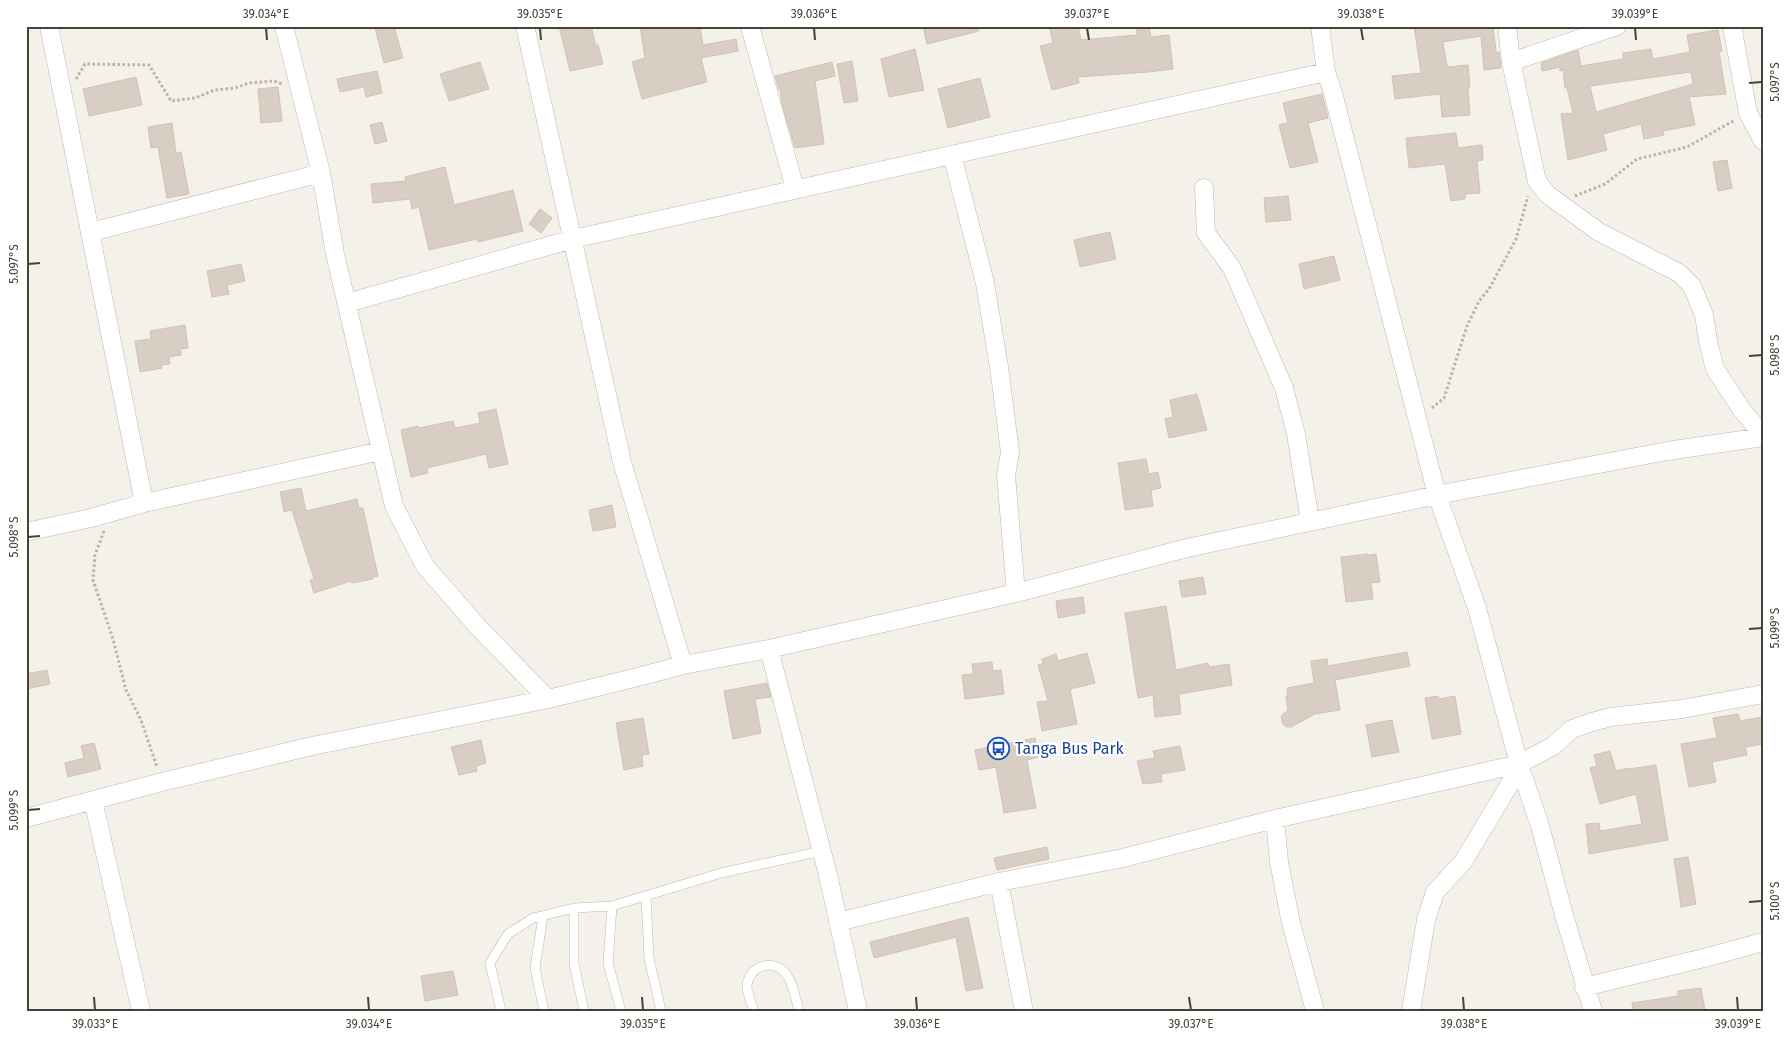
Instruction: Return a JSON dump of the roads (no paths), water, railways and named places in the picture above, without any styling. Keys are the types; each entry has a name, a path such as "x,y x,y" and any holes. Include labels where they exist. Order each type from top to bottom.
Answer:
{"street":[{"path":"49,26 144,503"},
{"path":"284,26 321,173 335,254 394,506 425,566 478,627 548,699"},
{"path":"525,26 622,462 683,665"},
{"path":"750,26 795,189"},
{"path":"1320,26 1326,72 1336,102 1437,495 1477,608 1517,764 1540,826 1584,986 1593,1011"},
{"path":"1508,26 1511,62 1537,181 1548,195 1599,232 1679,273 1692,286 1704,315 1715,369 1742,410 1763,436"},
{"path":"1511,62 1617,26"},
{"path":"1732,26 1748,113 1763,141"},
{"path":"346,303 573,239 1326,72"},
{"path":"952,155 985,283 999,367 1010,452 1006,476 1016,593"},
{"path":"91,232 321,173"},
{"path":"1204,188 1206,233 1232,268 1284,388 1296,434 1310,522"},
{"path":"26,818 162,782 312,746 548,699 638,678 683,665 769,649 1016,593 1187,548 1437,495 1667,451 1763,436"},
{"path":"26,532 144,503 381,451"},
{"path":"769,649 822,851 858,1011"},
{"path":"838,922 999,882 1123,858 1275,819 1517,764 1553,746 1572,729 1611,717 1682,709 1763,694"},
{"path":"1410,1011 1426,920 1435,892 1463,862 1511,782 1517,764"},
{"path":"93,800 141,1011"},
{"path":"1275,819 1279,862 1290,923 1315,1011"},
{"path":"999,882 1024,1011"},
{"path":"1584,986 1763,942"}],"lane":[{"path":"501,1011 490,963 508,934 533,918 574,908 612,906 721,873 822,851"},
{"path":"646,896 649,958 662,1011"},
{"path":"612,906 608,963 620,1011"},
{"path":"574,908 574,964 584,1011"},
{"path":"543,916 535,968 544,1011"},
{"path":"754,1011 747,987 751,975 759,966 769,964 780,967 789,977 799,1011"}],"place":[{"name":"Tanga Bus Park","path":"999,748"}]}
